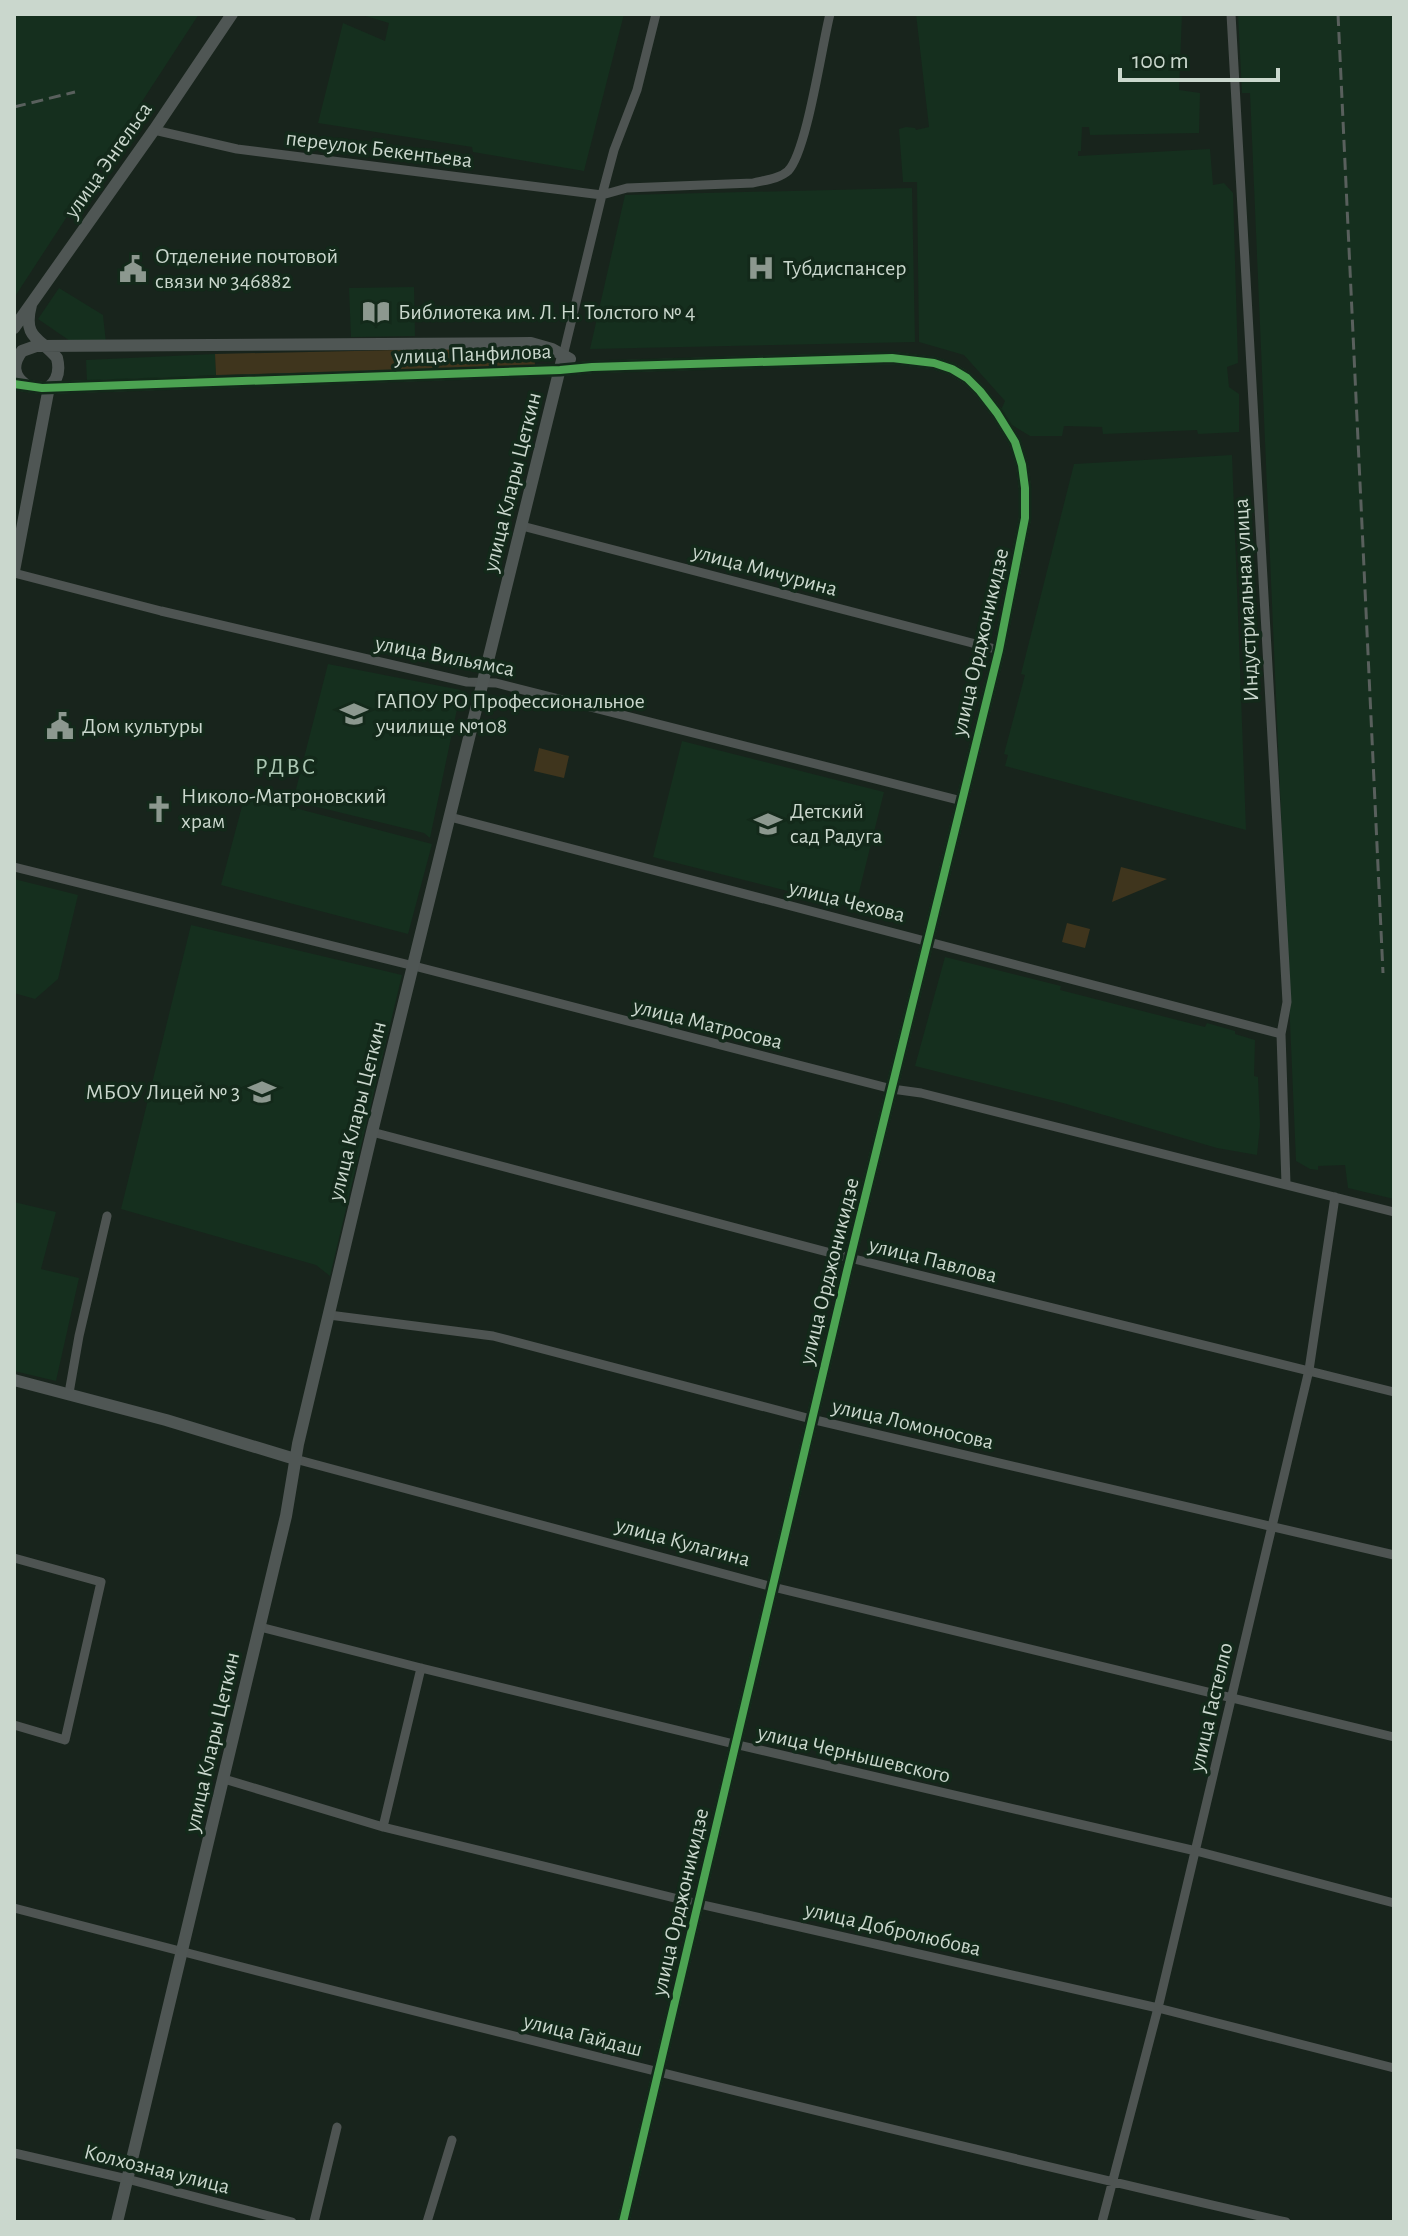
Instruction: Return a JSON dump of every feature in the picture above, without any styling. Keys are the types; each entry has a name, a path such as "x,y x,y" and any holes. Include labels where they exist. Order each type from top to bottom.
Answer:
{"street":[{"name":"улица Энгельса","path":"14,328 232,14"},
{"name":"улица Клары Цеткин","path":"117,2222 260,1627 288,1506 295,1459 372,1132 602,195 614,150 637,90 656,14"},
{"name":"переулок Бекентьева","path":"154,130 252,151 602,195 627,188 753,183 773,179 787,172 793,164 819,72 830,14"},
{"name":"Индустриальная улица","path":"1231,14 1287,1002 1281,1034 1286,1184"},
{"path":"14,572 49,387 56,379 59,365 57,358 40,347 30,327 28,320 32,302"},
{"name":"улица Панфилова","path":"14,343 40,347 531,343 592,367"},
{"path":"32,387 18,378 15,364 22,351 40,347"},
{"name":"улица Панфилова","path":"14,384 49,387 892,358 934,363"},
{"name":"улица Орджоникидзе","path":"623,2222 811,1419 999,650 1025,518 1022,465 1009,431 967,378 934,363"},
{"name":"улица Мичурина","path":"522,526 999,650"},
{"name":"улица Вильямса","path":"14,572 161,611 467,682 511,687 962,801"},
{"name":"улица Чехова","path":"450,817 1281,1034"},
{"name":"улица Матросова","path":"14,867 892,1089 921,1093 1394,1212"},
{"name":"улица Павлова","path":"372,1132 850,1258 1394,1392"},
{"name":"улица Гастелло","path":"1102,2222 1158,2008 1309,1370 1335,1197"},
{"path":"69,1393 107,1216"},
{"name":"улица Ломоносова","path":"329,1315 493,1336 811,1419 1394,1555"},
{"name":"улица Кулагина","path":"14,1380 773,1587 1394,1737"},
{"path":"14,1558 101,1582 65,1740 14,1725"},
{"name":"улица Чернышевского","path":"260,1627 734,1744 1196,1851 1394,1903"},
{"path":"383,1827 421,1668"},
{"name":"улица Добролюбова","path":"224,1779 383,1827 699,1904 1158,2008 1394,2068"},
{"name":"улица Гайдаш","path":"14,1908 659,2072 1286,2222"},
{"path":"314,2222 337,2127"},
{"path":"427,2222 452,2140"},
{"name":"Колхозная улица","path":"14,2153 292,2222"}],"shaded area":[{"path":"14,14 199,14 14,298"},
{"path":"359,14 624,14 584,171 473,152 472,147 318,123 343,23 385,41 389,23"},
{"path":"916,14 1182,14 1179,90 1200,93 1199,133 1090,135 1089,127 1082,127 1078,156 1210,149 1213,185 1224,183 1233,193 1238,363 1227,367 1229,387 1239,394 1239,432 1198,434 1197,430 1103,434 1102,427 1064,426 1062,436 1030,436 1012,425 1001,410 1005,401 964,355 919,342 917,182 903,182 899,129 929,127"},
{"path":"1238,14 1394,14 1394,1199 1348,1188 1345,1165 1318,1166 1318,1170 1296,1161 1250,93 1242,93"},
{"name":"Тубдиспансер","path":"912,188 915,342 590,349 625,195"},
{"path":"414,287 415,336 351,337 349,288"},
{"path":"59,288 103,315 106,343 73,343 38,319"},
{"path":"534,347 535,367 216,375 215,354"},
{"path":"215,354 216,375 87,382 86,360"},
{"path":"1232,455 1246,830 1005,766 1008,755 1004,754 1025,675 1021,674 1074,464"},
{"path":"328,664 461,690 430,838 424,833 293,801"},
{"name":"Детский сад Радуга","path":"682,741 884,792 855,908 653,857"},
{"path":"539,748 569,756 564,778 534,771"},
{"path":"245,795 432,844 408,934 221,885"},
{"path":"1121,867 1167,879 1112,902"},
{"path":"14,879 78,895 58,979 35,999 14,993"},
{"path":"1067,923 1090,929 1085,948 1062,942"},
{"name":"МБОУ Лицей № 3","path":"191,925 402,975 330,1276 316,1265 121,1209"},
{"path":"945,957 1205,1027 1207,1023 1255,1040 1254,1076 1258,1077 1260,1125 1257,1155 1217,1148 1063,1103 915,1066"},
{"path":"14,1202 56,1212 41,1269 79,1278 56,1381 14,1371"}],"railway":[{"path":"1338,14 1383,973"},
{"path":"14,107 75,92"}],"cycle path":[{"path":"14,384 42,388 892,358 934,363 967,378 997,413 1015,442 1022,465 1025,518 999,650 847,1271 623,2222"}],"place":[{"name":"Тубдиспансер","path":"761,268"},
{"name":"Отделение почтовой связи № 346882","path":"133,269"},
{"name":"Библиотека им. Л. Н. Толстого № 4","path":"376,312"},
{"name":"ГАПОУ РО Профессиональное училище №108","path":"354,714"},
{"name":"Дом культуры","path":"60,726"},
{"name":"Николо-Матроновский храм","path":"159,809"},
{"name":"Детский сад Радуга","path":"768,824"},
{"name":"МБОУ Лицей № 3","path":"262,1092"}],"district":[{"name":"РДВС","path":"286,767"}]}
